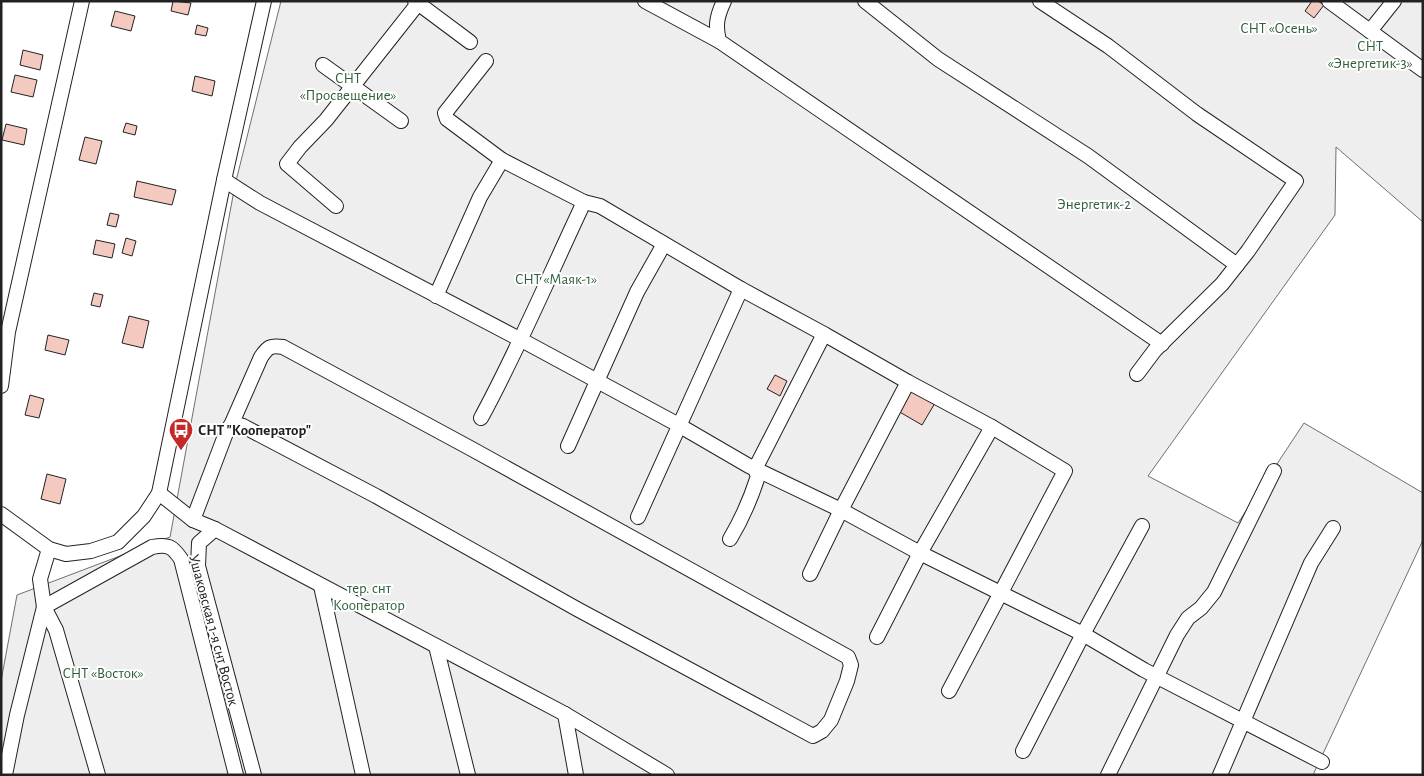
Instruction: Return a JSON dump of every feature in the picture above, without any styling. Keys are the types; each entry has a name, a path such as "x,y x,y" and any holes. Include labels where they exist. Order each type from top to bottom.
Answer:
{"street":[{"path":"1,386 8,332 82,1"},
{"path":"1,514 48,549 66,554 90,551 118,542 144,516 159,493 224,180 264,1"},
{"path":"645,1 718,41 1162,344"},
{"path":"718,41 716,29 717,16 724,1"},
{"path":"865,1 938,58 1088,156 1236,265"},
{"path":"1040,1 1108,46 1197,114 1296,181 1222,284 1162,344 1137,374"},
{"path":"1329,1 1423,70"},
{"path":"1370,31 1394,1"},
{"path":"336,206 287,164 418,2 470,42"},
{"path":"486,61 445,113 447,119 502,160 584,202 600,206 741,289 992,427 1065,471 949,690"},
{"path":"323,65 400,121"},
{"path":"436,296 480,197 502,160"},
{"path":"224,180 260,203 520,340 755,469 841,510 920,553 1083,634 1157,677 1322,762"},
{"path":"481,418 508,368 584,202"},
{"path":"568,446 637,292 664,244"},
{"path":"638,517 741,289"},
{"path":"755,469 824,334"},
{"path":"193,520 226,433 261,357 268,348 275,346 283,347 848,657 851,665 847,681 831,720 813,736 577,609 376,496 243,426 232,423"},
{"path":"810,574 908,382"},
{"path":"877,637 920,553 992,427"},
{"path":"730,539 753,492 758,476 755,469"},
{"path":"1108,775 1177,635 1188,618 1201,608 1214,592 1274,471"},
{"path":"159,493 193,520 215,529 565,714 667,775"},
{"path":"1022,751 1142,526"},
{"path":"1220,775 1311,563 1333,528"},
{"path":"215,529 198,543 198,566 254,775"},
{"name":"Ушаковская 1-я снт Восток","path":"44,607 152,547 164,545 175,551 181,559 236,775"},
{"path":"48,549 40,579 44,607 56,630 98,775"},
{"path":"321,586 363,775"},
{"path":"5,775 44,607"},
{"path":"436,646 468,775"},
{"path":"565,714 576,775"}],"green space":[{"path":"281,1 1423,1 1423,222 1336,147 1335,215 1148,476 1238,523 1304,423 1423,493 1423,540 1313,775 1,775 1,681 17,595 170,537 235,185"}],"building":[{"path":"173,1 191,3 188,15 171,11"},
{"path":"1312,1 1318,1 1324,5 1314,18 1305,11"},
{"path":"115,11 135,16 131,31 111,26"},
{"path":"197,25 208,28 206,36 195,34"},
{"path":"23,50 43,55 40,70 20,65"},
{"path":"15,75 37,80 33,97 11,92"},
{"path":"195,76 215,81 212,96 192,91"},
{"path":"126,123 137,126 135,135 123,132"},
{"path":"6,124 27,129 24,145 2,140"},
{"path":"85,137 102,141 96,164 79,160"},
{"path":"137,181 176,190 172,205 134,197"},
{"path":"110,213 119,215 116,227 107,225"},
{"path":"126,238 136,241 132,256 122,253"},
{"path":"96,240 115,244 112,258 93,254"},
{"path":"94,293 103,295 100,307 91,305"},
{"path":"129,316 149,321 143,348 122,343"},
{"path":"48,335 69,340 65,355 45,350"},
{"path":"775,375 787,381 780,396 767,389"},
{"path":"911,390 935,403 922,425 898,411"},
{"path":"30,395 44,399 39,418 25,415"},
{"path":"47,474 66,479 60,504 41,499"}],"place":[{"name":"СНТ \"Кооператор\"","path":"181,451"}],"park label":[{"name":"СНТ «Осень»","path":"1279,28"},
{"name":"СНТ «Энергетик-3»","path":"1370,54"},
{"name":"СНТ «Просвещение»","path":"348,86"},
{"name":"Энергетик-2","path":"1094,204"},
{"name":"СНТ «Маяк-1»","path":"556,279"},
{"name":"тер. снт Кооператор","path":"369,596"},
{"name":"СНТ «Восток»","path":"103,673"}]}
